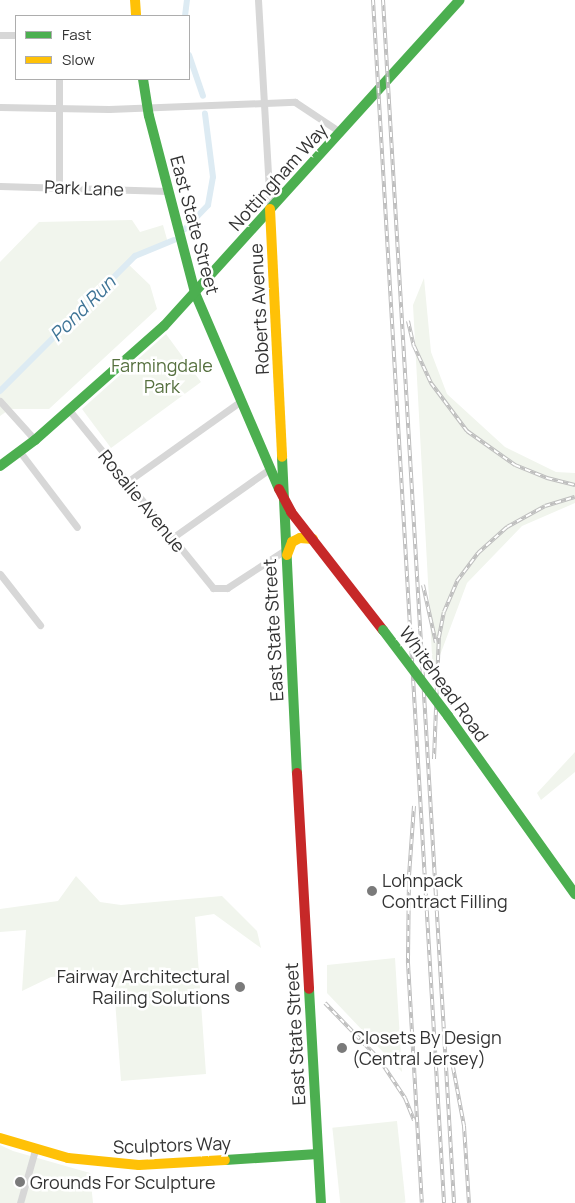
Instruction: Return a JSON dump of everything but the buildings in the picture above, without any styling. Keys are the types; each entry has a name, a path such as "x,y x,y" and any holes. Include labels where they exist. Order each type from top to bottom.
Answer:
{"street":[{"path":"135,0 136,15"},
{"name":"Roberts Avenue","path":"258,0 283,497"},
{"name":"Nottingham Way","path":"0,466 35,440 151,338 195,293 460,0"},
{"path":"0,35 15,35"},
{"path":"59,80 59,185"},
{"name":"East State Street","path":"143,80 147,108 195,293 283,497 321,1203"},
{"path":"0,108 58,106 147,108 263,103 301,104 340,132"},
{"name":"Park Lane","path":"0,186 59,185 168,191"},
{"path":"126,482 242,400"},
{"path":"0,402 35,440"},
{"name":"Rosalie Avenue","path":"69,410 208,585 218,589 227,588 285,554"},
{"path":"20,452 77,527"},
{"path":"172,538 271,468"},
{"name":"Whitehead Road","path":"283,497 448,716 575,894"},
{"path":"285,554 292,542 300,538 313,539"},
{"path":"0,574 40,625"},
{"name":"Sculptors Way","path":"0,1138 35,1150 93,1162 139,1165 318,1154"},
{"path":"20,1203 35,1150"}],"green space":[{"path":"132,220 140,232 163,225 168,243 126,262 150,285 157,309 49,409 10,409 0,416 0,262 39,222"},
{"path":"424,278 431,352 447,394 505,447 556,472 575,473 575,503 522,526 467,583 433,674 413,305"},
{"name":"Farmingdale Park","path":"166,334 201,382 111,448 82,409"},
{"path":"575,752 575,772 541,800 537,793"},
{"path":"76,876 100,902 121,905 222,896 257,931 261,948 214,914 195,917 206,1074 121,1081 113,973 51,977 22,991 26,930 0,932 0,909 58,901"},
{"path":"395,958 402,1072 327,993 327,965"},
{"path":"397,1121 406,1203 340,1203 332,1128"},
{"path":"0,1145 13,1151 90,1173 93,1203 0,1203"}],"waterway":[{"name":"Pond Run","path":"185,15 187,0"},
{"name":"Pond Run","path":"190,58 203,96"},
{"name":"Pond Run","path":"185,229 208,205 213,177 205,114"},
{"name":"Pond Run","path":"0,391 135,256 174,240"}],"railway":[{"path":"373,0 444,1203"},
{"path":"383,0 454,1203"},
{"path":"408,321 414,346 431,383 467,431 515,465 547,478 575,485"},
{"path":"434,759 439,637 444,612 457,581 478,553 507,527 545,506 575,497"},
{"path":"423,585 436,643"},
{"path":"414,806 409,876 408,963 422,1203"},
{"path":"325,1003 379,1059 405,1098 414,1120"},
{"path":"453,1067 464,1126 469,1203"}],"traffic: fast":[{"path":"0,466 35,440 164,326 460,0"},
{"path":"143,80 149,116 195,293 279,489"},
{"path":"282,457 297,773"},
{"path":"383,630 448,716"},
{"path":"448,716 575,894"},
{"path":"309,989 321,1203"},
{"path":"225,1160 318,1154"}],"traffic: slow":[{"path":"135,0 136,15"},
{"path":"270,209 282,457"},
{"path":"287,555 292,542 300,538 313,539"},
{"path":"0,1138 68,1158 139,1165 225,1160"}],"traffic: jam":[{"path":"279,489 291,512 383,630"},
{"path":"297,773 309,989"}],"place":[{"name":"Lohnpack Contract Filling","path":"372,891"},
{"name":"Fairway Architectural Railing Solutions","path":"240,987"},
{"name":"Closets By Design (Central Jersey)","path":"342,1048"},
{"name":"Grounds For Sculpture","path":"20,1182"}]}
